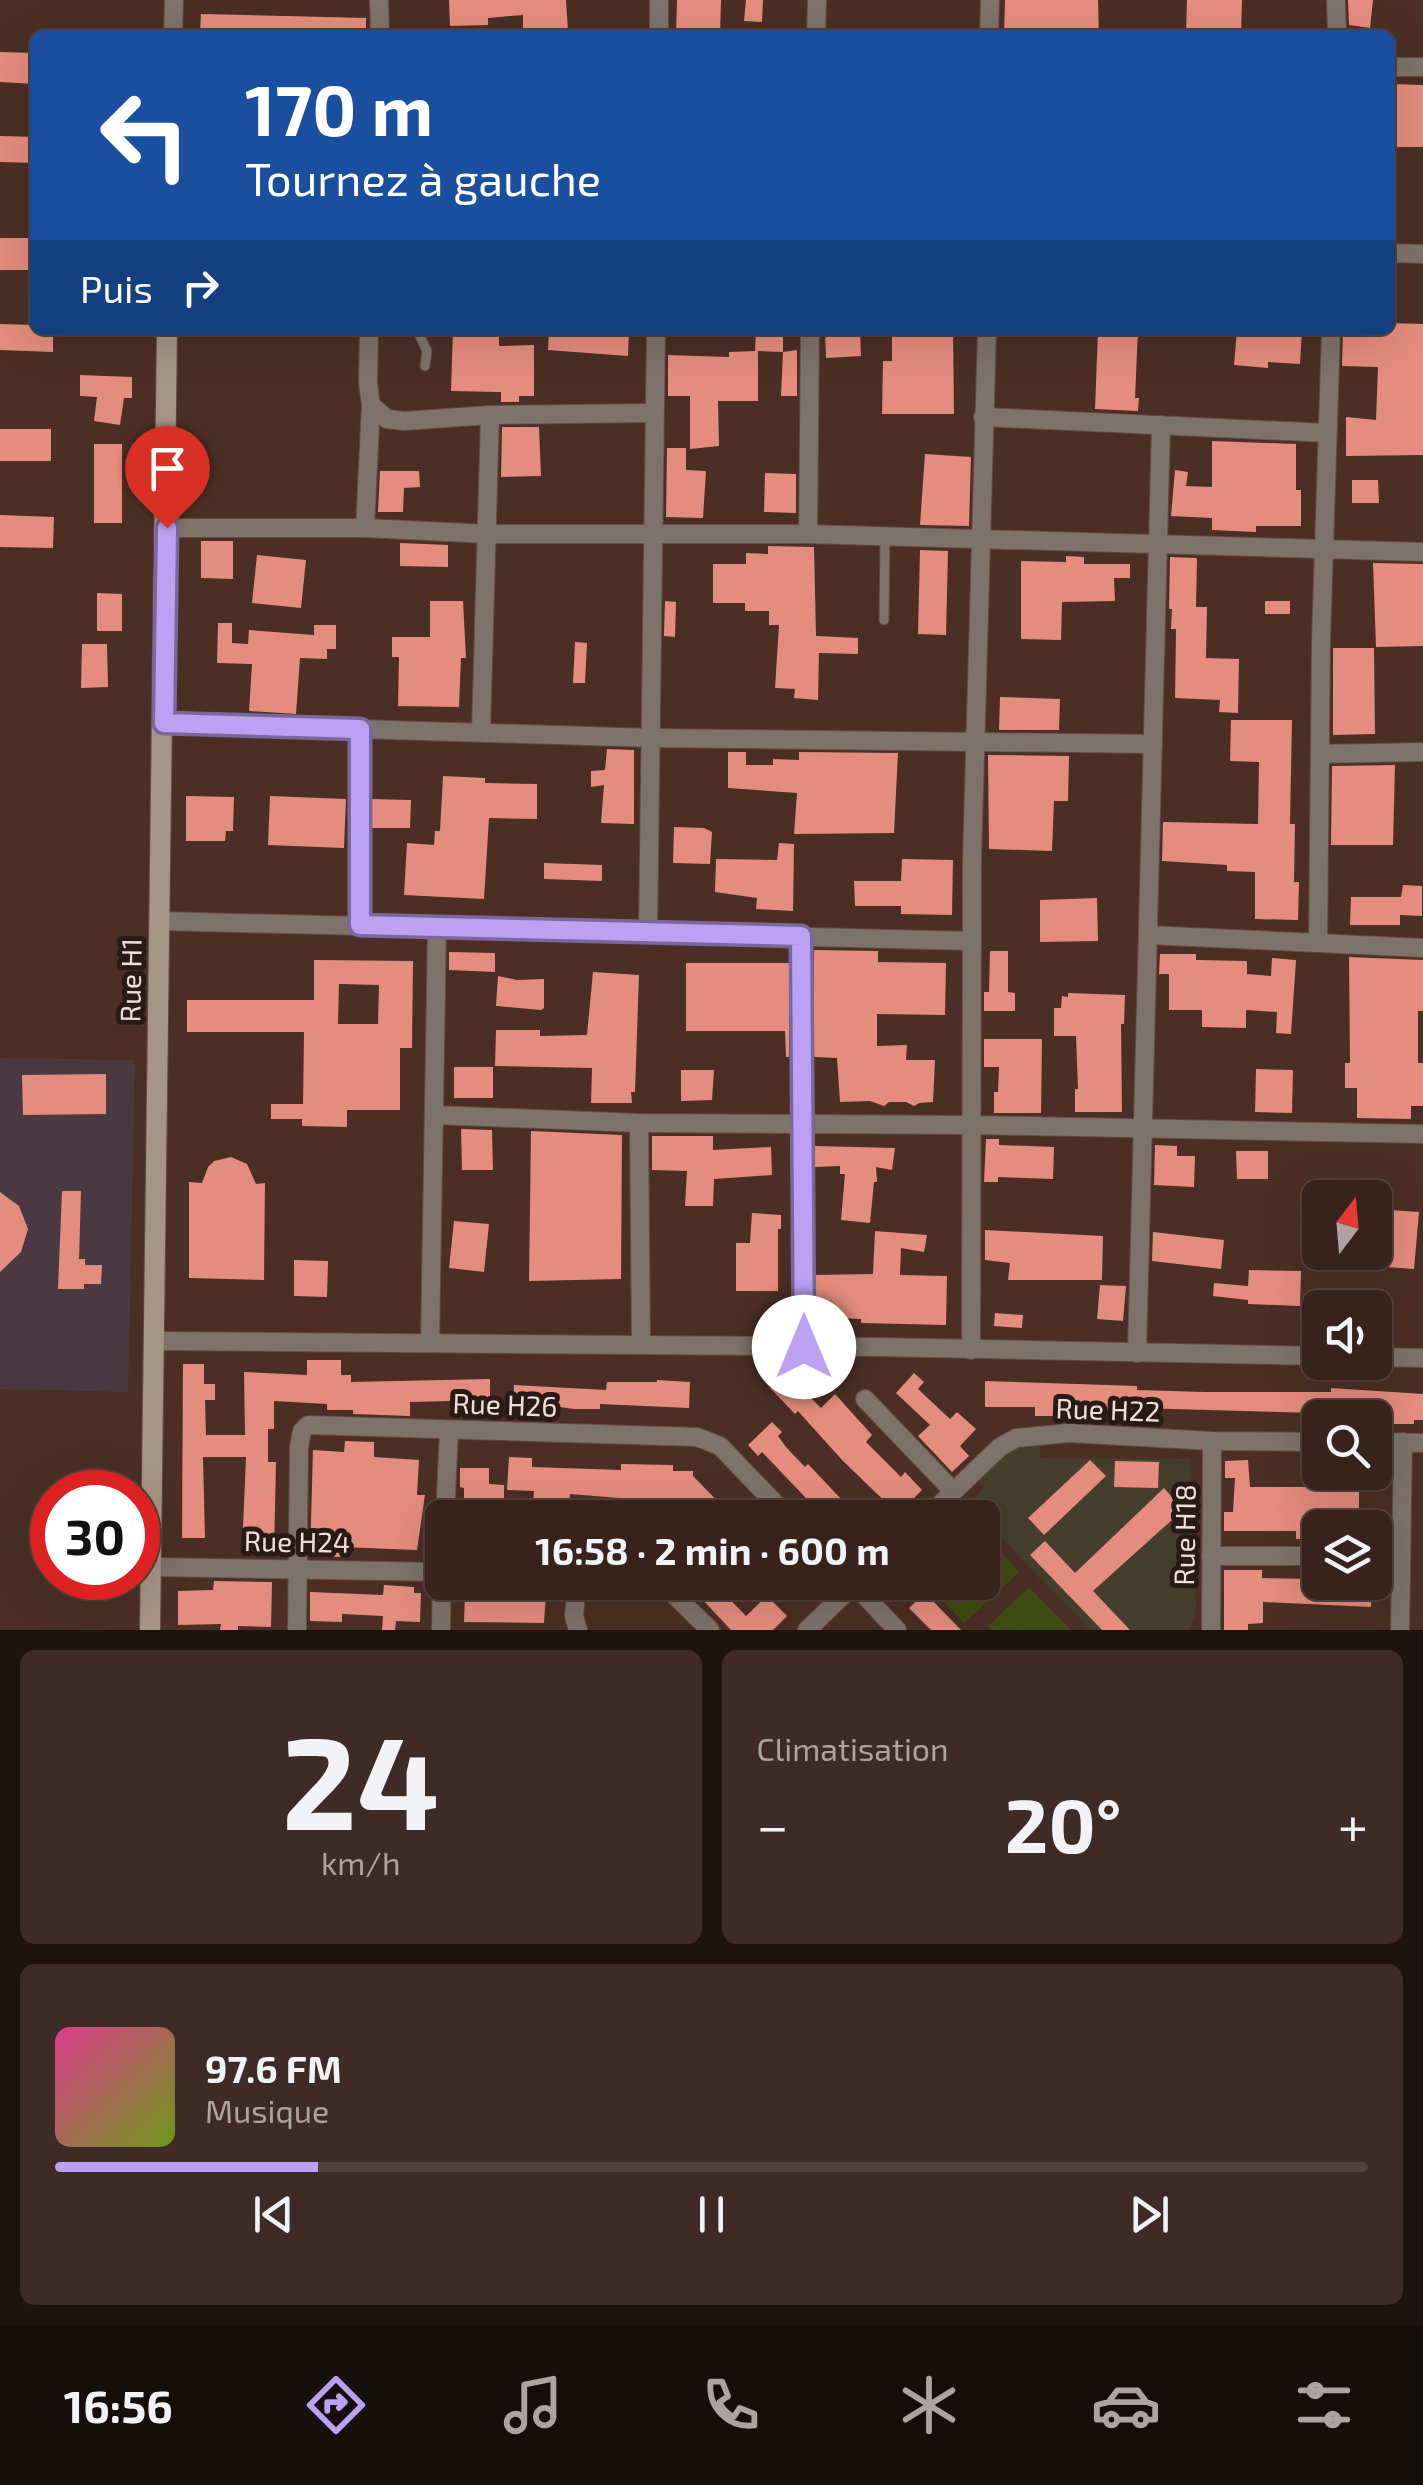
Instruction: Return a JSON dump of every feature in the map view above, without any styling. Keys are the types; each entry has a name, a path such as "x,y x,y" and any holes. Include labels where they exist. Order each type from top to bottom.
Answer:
{"street":[{"path":"173,30 174,0"},
{"path":"379,0 380,30"},
{"path":"659,0 660,30"},
{"path":"816,30 817,0"},
{"path":"990,0 990,30"},
{"path":"1336,0 1336,30"},
{"path":"1395,67 1423,67"},
{"path":"1395,253 1423,254"},
{"name":"Rue H1","path":"152,1470 167,335"},
{"path":"365,528 372,405 368,383 370,335"},
{"path":"648,932 656,335"},
{"path":"808,534 810,335"},
{"path":"971,1350 971,941 987,335"},
{"path":"1318,943 1330,335"},
{"path":"372,405 387,419 404,422 490,415 654,413"},
{"path":"481,732 490,415"},
{"path":"983,417 1328,433"},
{"path":"1138,1352 1161,425"},
{"path":"167,528 808,534 1423,552"},
{"path":"164,723 652,738 1153,744"},
{"path":"360,729 360,925"},
{"path":"1320,754 1423,752"},
{"path":"158,921 971,941"},
{"path":"430,1343 436,927"},
{"path":"1148,935 1423,948"},
{"path":"801,936 804,1347"},
{"path":"435,1116 639,1123 1423,1134"},
{"path":"639,1123 641,1346"},
{"path":"154,1341 1302,1356"},
{"path":"1392,1357 1423,1358"},
{"path":"865,1399 953,1491"},
{"name":"Rue H26","path":"298,1569 299,1447 302,1431 318,1424 683,1436 720,1446 772,1500"},
{"path":"446,1500 449,1430"},
{"name":"Rue H22","path":"944,1500 1000,1447 1016,1438 1070,1433 1302,1442"},
{"name":"Rue H18","path":"1210,1630 1212,1441"},
{"path":"1392,1442 1423,1443"},
{"path":"1400,1630 1403,1442"},
{"path":"1210,1556 1302,1556"},
{"path":"1392,1556 1401,1556"},
{"name":"Rue H24","path":"160,1566 425,1572"},
{"path":"297,1630 298,1569"},
{"name":"Rue H1","path":"150,1600 150,1630"},
{"path":"441,1630 442,1600"},
{"path":"575,1600 578,1630"},
{"path":"679,1600 710,1630"},
{"path":"807,1630 837,1600"},
{"path":"870,1600 897,1630"}],"lane":[{"path":"419,335 427,351 426,366"},
{"path":"884,620 885,537"}],"shaded area":[{"path":"0,1058 135,1060 128,1392 0,1389"},
{"path":"1040,1444 1040,1458 1191,1459 1196,1612 1189,1630 1091,1630 1000,1537 1000,1500 972,1500 984,1487 977,1479 1010,1449"}],"green space":[{"path":"1000,1551 1019,1572 1000,1590"},
{"path":"1029,1587 1071,1630 991,1630 988,1626"},
{"path":"942,1600 989,1600 964,1623"}],"building":[{"path":"449,0 566,0 568,30 523,30 523,15 488,18 488,25 450,26"},
{"path":"677,0 721,0 720,30 676,30"},
{"path":"746,0 763,0 762,22 744,21"},
{"path":"1005,0 1098,0 1099,30 1004,30"},
{"path":"1187,0 1242,0 1241,30 1186,30"},
{"path":"1348,0 1373,0 1370,28 1349,25"},
{"path":"201,14 366,18 366,30 200,30"},
{"path":"0,52 30,53 30,84 0,82"},
{"path":"1395,84 1423,85 1423,147 1395,147"},
{"path":"0,136 30,137 30,163 0,162"},
{"path":"0,238 30,238 30,270 0,270"},
{"path":"1395,323 1423,324 1423,455 1346,456 1346,417 1376,420 1378,367 1342,366 1343,335 1395,335"},
{"path":"0,324 30,325 30,335 53,335 53,352 0,350"},
{"path":"453,335 499,335 499,346 534,345 534,396 519,396 519,402 501,402 501,392 451,391"},
{"path":"549,335 629,335 628,356 548,350"},
{"path":"756,335 783,335 783,352 758,351 758,401 718,401 719,446 690,449 690,396 668,396 668,355 729,357 729,352 755,351"},
{"path":"825,335 860,335 861,356 826,358"},
{"path":"892,335 953,335 954,414 882,414 883,361 892,361"},
{"path":"1098,335 1138,335 1138,411 1095,409"},
{"path":"1237,335 1302,335 1300,364 1268,362 1268,368 1234,365"},
{"path":"797,350 797,396 781,396 783,352"},
{"path":"80,375 132,377 132,398 124,398 120,425 94,421 97,397 80,396"},
{"path":"502,427 539,427 541,476 501,477"},
{"path":"0,429 51,429 51,461 0,461"},
{"path":"1212,441 1296,444 1301,526 1256,526 1256,532 1212,530 1212,518 1171,516 1175,470 1188,472 1186,486 1212,487"},
{"path":"94,444 122,444 122,523 94,523"},
{"path":"667,448 686,448 686,470 706,471 703,518 666,517"},
{"path":"925,454 971,457 969,526 920,525"},
{"path":"380,471 419,471 420,487 404,488 403,512 378,512"},
{"path":"765,473 796,474 796,513 764,512"},
{"path":"1352,480 1378,480 1379,503 1352,503"},
{"path":"0,515 54,517 53,548 0,547"},
{"path":"201,541 233,541 233,579 201,578"},
{"path":"400,543 448,545 448,567 400,566"},
{"path":"768,546 814,547 816,636 858,638 858,654 819,653 818,700 794,698 795,689 775,688 779,625 769,625 769,611 745,611 745,603 713,603 713,564 746,564 746,553 768,554"},
{"path":"920,550 948,551 946,635 918,634"},
{"path":"257,555 306,560 301,608 252,603"},
{"path":"1066,556 1084,557 1084,564 1130,564 1130,578 1114,578 1115,601 1062,602 1061,640 1021,639 1021,561 1066,562"},
{"path":"1170,557 1197,558 1196,607 1207,607 1206,658 1239,659 1238,713 1219,712 1220,700 1175,698 1176,629 1171,629 1169,609"},
{"path":"1373,563 1423,564 1423,646 1376,647"},
{"path":"97,593 122,594 122,631 97,631"},
{"path":"430,601 463,601 466,658 461,658 459,707 398,706 399,657 392,657 392,637 430,637"},
{"path":"665,601 676,602 675,637 664,636"},
{"path":"1265,601 1290,601 1290,614 1265,614"},
{"path":"218,623 232,623 232,643 248,644 249,630 314,635 314,625 336,625 336,649 327,649 327,659 300,658 296,714 249,711 252,664 217,663"},
{"path":"575,642 587,643 585,683 573,683"},
{"path":"82,644 107,644 108,687 81,688"},
{"path":"1333,648 1374,648 1375,734 1333,735"},
{"path":"1000,697 1060,699 1059,730 999,730"},
{"path":"1231,720 1292,720 1290,824 1295,824 1298,920 1255,919 1255,872 1227,871 1227,865 1162,861 1163,822 1258,824 1259,762 1230,761"},
{"path":"607,749 634,750 634,824 601,823 604,785 591,787 591,771 605,770"},
{"path":"728,752 746,752 746,765 773,765 773,759 799,760 799,752 898,753 894,833 794,834 797,793 728,788"},
{"path":"988,755 1069,756 1068,801 1054,801 1052,851 989,849"},
{"path":"1395,765 1393,845 1331,845 1332,766"},
{"path":"443,776 485,778 485,783 537,784 537,819 489,818 484,899 404,895 407,843 434,845 435,831 440,831"},
{"path":"186,796 234,797 233,831 226,831 225,841 186,841"},
{"path":"270,796 346,799 344,848 268,845"},
{"path":"372,799 411,800 410,828 372,828"},
{"path":"674,827 712,832 710,864 673,863"},
{"path":"779,843 794,844 793,911 756,909 757,898 715,892 716,859 777,860"},
{"path":"902,859 953,860 952,915 901,914 901,906 855,906 854,881 901,881"},
{"path":"544,863 602,865 602,881 544,879"},
{"path":"1403,885 1422,886 1422,916 1400,915 1400,925 1350,925 1351,897 1401,897"},
{"path":"1097,898 1098,941 1040,942 1040,900"},
{"path":"814,950 878,951 878,962 946,963 945,1015 877,1014 877,1046 907,1045 906,1060 935,1060 933,1102 914,1106 889,1102 884,1106 870,1101 840,1102 837,1058 814,1057"},
{"path":"990,951 1008,951 1008,992 1015,993 1015,1011 984,1011 984,992 989,992"},
{"path":"449,952 495,953 495,972 449,970"},
{"path":"1160,954 1196,954 1196,960 1247,961 1247,974 1271,976 1272,958 1296,960 1291,1034 1276,1033 1277,1012 1246,1010 1246,1028 1202,1027 1202,1010 1169,1010 1169,974 1159,974"},
{"path":"1349,957 1423,960 1418,1063 1423,1063 1423,1106 1411,1106 1411,1119 1357,1118 1357,1088 1345,1088 1345,1063 1350,1063"},
{"path":"314,960 413,961 412,1048 400,1048 400,1110 347,1110 347,1127 302,1126 302,1119 271,1119 271,1104 303,1104 304,1032 187,1032 187,1000 314,1000","holes":["339,984 379,985 378,1024 338,1024"]},
{"path":"686,963 789,963 789,1057 785,1031 686,1031"},
{"path":"593,972 639,975 632,1103 591,1103 592,1068 495,1066 496,1030 540,1030 540,1036 587,1035"},
{"path":"498,976 544,979 544,1008 496,1006"},
{"path":"1068,993 1125,995 1121,1024 1122,1112 1075,1112 1076,1036 1054,1036 1054,1008 1061,1008 1062,996 1068,997"},
{"path":"984,1039 1042,1039 1041,1113 994,1113 999,1067 984,1067"},
{"path":"454,1067 493,1067 493,1098 454,1098"},
{"path":"1256,1069 1293,1070 1292,1113 1255,1112"},
{"path":"681,1070 714,1070 712,1100 681,1101"},
{"path":"106,1074 106,1114 23,1115 22,1075"},
{"path":"461,1129 492,1130 493,1170 462,1170"},
{"path":"531,1131 622,1135 621,1279 529,1281"},
{"path":"652,1136 713,1136 713,1150 771,1147 772,1175 714,1179 713,1206 685,1206 687,1171 652,1170"},
{"path":"986,1139 999,1139 999,1145 1054,1147 1053,1179 998,1177 998,1182 984,1182"},
{"path":"1155,1145 1177,1146 1177,1156 1195,1156 1194,1187 1154,1185"},
{"path":"815,1146 895,1148 892,1170 876,1167 870,1223 841,1220 845,1174 840,1174 840,1166 815,1167"},
{"path":"1236,1151 1268,1151 1268,1179 1237,1179"},
{"path":"231,1157 247,1164 256,1184 265,1183 264,1280 189,1278 189,1182 202,1183 214,1161"},
{"path":"62,1191 81,1191 79,1259 85,1259 85,1265 102,1265 101,1284 84,1284 84,1289 58,1289"},
{"path":"0,1192 19,1206 28,1229 21,1252 0,1272"},
{"path":"1392,1210 1419,1212 1414,1269 1392,1267"},
{"path":"752,1213 781,1215 778,1291 736,1291 736,1243 750,1243"},
{"path":"454,1221 489,1224 484,1272 449,1268"},
{"path":"985,1230 1103,1236 1102,1280 1008,1280 1010,1263 985,1260"},
{"path":"875,1231 927,1235 924,1252 901,1248 900,1275 947,1276 946,1325 861,1323 861,1319 815,1317 815,1275 873,1274"},
{"path":"1153,1232 1224,1240 1221,1269 1152,1261"},
{"path":"294,1260 328,1261 327,1297 294,1296"},
{"path":"1249,1270 1301,1271 1300,1306 1248,1304 1248,1300 1213,1296 1214,1283 1248,1286"},
{"path":"1100,1285 1126,1286 1123,1321 1097,1319"},
{"path":"995,1313 1023,1315 1022,1328 994,1326"},
{"path":"307,1360 341,1360 341,1375 351,1375 351,1382 490,1379 490,1400 410,1402 410,1416 353,1414 353,1410 327,1410 327,1404 274,1401 274,1429 268,1429 268,1462 276,1462 274,1554 242,1552 246,1457 203,1457 205,1538 182,1538 183,1364 204,1364 204,1384 215,1384 215,1400 205,1400 206,1435 245,1435 244,1372 307,1375"},
{"path":"786,1373 821,1408 835,1394 872,1435 866,1442 901,1477 905,1472 922,1490 912,1500 883,1500 798,1411 795,1414 770,1388"},
{"path":"914,1373 924,1382 918,1389 950,1419 957,1412 976,1429 960,1446 969,1456 952,1472 918,1436 930,1425 896,1393"},
{"path":"985,1381 1205,1392 1331,1392 1331,1388 1423,1394 1423,1420 1392,1424 1392,1400 1302,1400 1302,1413 1136,1408 1086,1410 1086,1416 1035,1416 1035,1407 985,1407"},
{"path":"607,1382 690,1382 689,1408 600,1404 600,1409 574,1409 539,1404 539,1408 531,1411 513,1410 514,1385 606,1390"},
{"path":"772,1422 782,1432 778,1436 786,1447 842,1500 808,1500 762,1452 758,1456 748,1445"},
{"path":"345,1441 374,1442 374,1457 419,1460 417,1495 425,1495 417,1550 341,1547 340,1557 310,1556 313,1450 344,1452"},
{"path":"509,1457 532,1458 532,1467 621,1470 621,1464 673,1465 673,1471 693,1471 693,1476 716,1500 643,1500 570,1494 570,1500 533,1500 534,1491 507,1490"},
{"path":"1090,1460 1106,1476 1044,1535 1028,1518"},
{"path":"1248,1460 1250,1487 1359,1490 1359,1509 1366,1510 1302,1510 1302,1539 1296,1539 1296,1531 1224,1531 1224,1512 1233,1512 1235,1478 1225,1478 1225,1461"},
{"path":"1115,1461 1159,1462 1158,1488 1114,1487"},
{"path":"460,1468 489,1468 489,1484 504,1485 504,1500 464,1500 464,1488 460,1487"},
{"path":"1164,1488 1183,1510 1093,1591 1130,1630 1102,1630 1030,1555 1045,1541 1075,1573"},
{"path":"1224,1570 1262,1570 1262,1578 1302,1579 1302,1600 1371,1600 1371,1607 1263,1602 1263,1623 1248,1624 1248,1630 1224,1630"},
{"path":"214,1581 272,1582 271,1627 220,1630 221,1624 178,1625 178,1591 213,1590"},
{"path":"384,1585 414,1587 414,1593 421,1593 420,1622 396,1621 395,1630 382,1630 383,1616 342,1614 342,1622 310,1621 310,1592 383,1595"},
{"path":"465,1600 546,1600 544,1623 464,1622"},
{"path":"703,1600 730,1600 746,1616 763,1600 771,1600 787,1616 773,1630 731,1630"},
{"path":"918,1600 932,1600 961,1630 931,1630 909,1608"}],"route":[{"path":"167,528 164,723 360,729 360,925 801,936 804,1347"}]}
